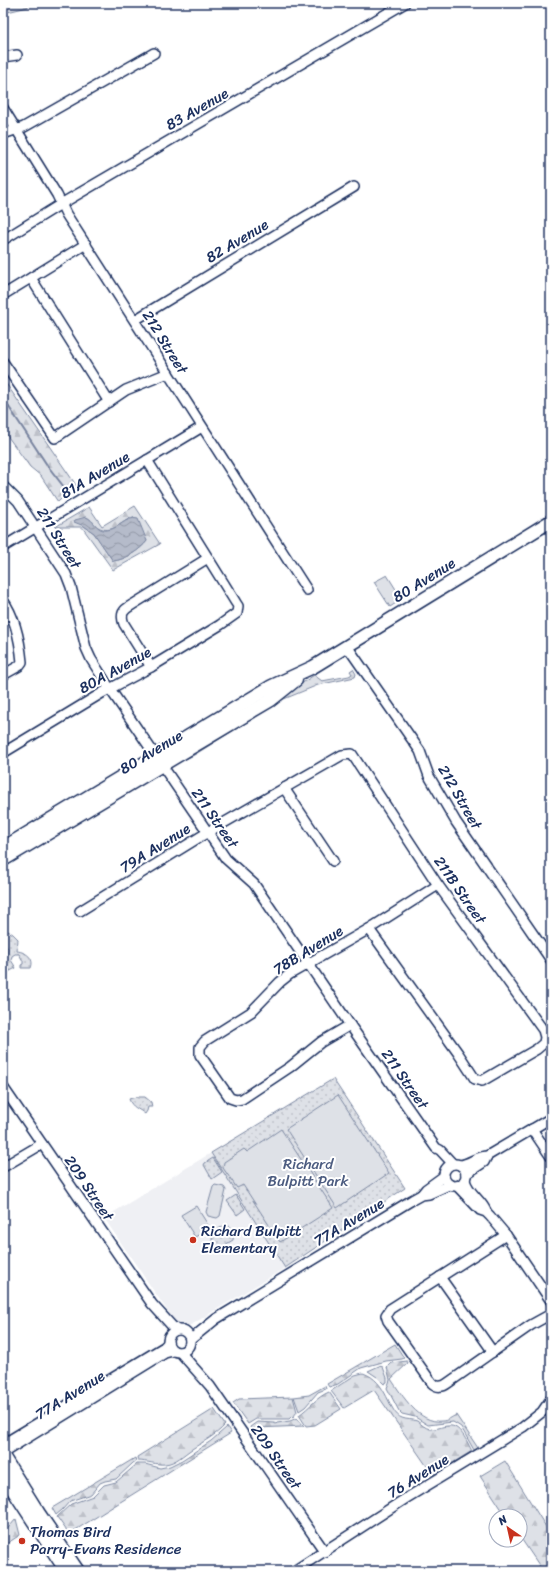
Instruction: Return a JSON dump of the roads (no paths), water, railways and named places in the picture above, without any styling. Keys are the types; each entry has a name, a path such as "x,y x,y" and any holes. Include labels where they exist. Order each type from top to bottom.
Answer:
{"main road":[{"name":"80 Avenue","path":"3,860 272,686 313,667 551,520"},
{"name":"80 Avenue","path":"3,848 159,760"},
{"path":"3,1454 34,1506 78,1571"},
{"path":"3,1475 66,1571"}],"street":[{"name":"83 Avenue","path":"3,240 61,204 405,3"},
{"path":"3,134 24,127 154,53"},
{"path":"3,57 17,55"},
{"name":"212 Street","path":"3,108 86,244 307,590"},
{"name":"82 Avenue","path":"135,320 354,187"},
{"path":"3,295 86,244"},
{"path":"31,278 109,402"},
{"path":"3,362 55,438 126,390 168,373"},
{"name":"81A Avenue","path":"3,547 202,427"},
{"path":"147,460 208,558 123,611 122,615 124,624 151,667"},
{"name":"211 Street","path":"3,486 18,501 69,580 86,648 91,659 110,689 226,859 254,884 436,1148 457,1165"},
{"name":"80A Avenue","path":"3,753 110,689 151,667 234,616 238,609 236,602 208,558"},
{"path":"3,600 11,613 14,622 22,662 19,666 3,676"},
{"name":"212 Street","path":"347,646 420,750 429,776 456,822 551,960"},
{"name":"79A Avenue","path":"80,911 208,832 284,788 342,756 352,754"},
{"name":"211B Street","path":"352,754 438,885 543,1030 545,1041 537,1049 482,1081 475,1080 458,1053 369,929"},
{"path":"284,788 333,861"},
{"name":"78B Avenue","path":"350,1025 321,1042 290,1067 242,1099 236,1100 230,1098 200,1055 200,1048 205,1041 251,1012 280,982 369,929 438,885"},
{"name":"209 Street","path":"3,1087 152,1304 172,1326 186,1337 204,1378 325,1552"},
{"path":"486,1212 480,1210 453,1186 446,1182 444,1173 447,1167 468,1164 481,1156 487,1156 551,1118"},
{"path":"532,1129 551,1157"},
{"path":"3,1167 42,1144"},
{"name":"211 Street","path":"436,1148 436,1153 444,1173"},
{"path":"453,1186 462,1184 466,1177 484,1162 487,1156"},
{"path":"457,1165 464,1169 469,1190 484,1206 486,1212 506,1235 551,1301"},
{"name":"77A Avenue","path":"3,1444 164,1347 171,1333 186,1337 421,1195 444,1173"},
{"name":"77A Avenue","path":"421,1195 429,1194 453,1186"},
{"path":"506,1235 390,1309 386,1315 388,1321 432,1383 437,1386 446,1385 531,1325 551,1314"},
{"path":"440,1277 493,1352"},
{"name":"209 Street","path":"152,1304 168,1340 177,1352 204,1378"},
{"name":"77A Avenue","path":"3,1454 165,1353 184,1352 186,1337"},
{"name":"76 Avenue","path":"294,1571 405,1499 523,1427 542,1412 551,1399"}],"water":[{"path":"86,517 103,530 115,528 130,519 138,519 147,541 132,554 122,559 113,561 94,533 84,526 74,522 75,520"}],"waterway":[{"path":"3,398 47,465 67,491"}],"place":[{"name":"Richard Bulpitt Elementary","path":"193,1240"},
{"name":"Thomas Bird Parry-Evans Residence","path":"22,1541"}],"park label":[{"name":"Richard Bulpitt Park","path":"308,1172"}]}
